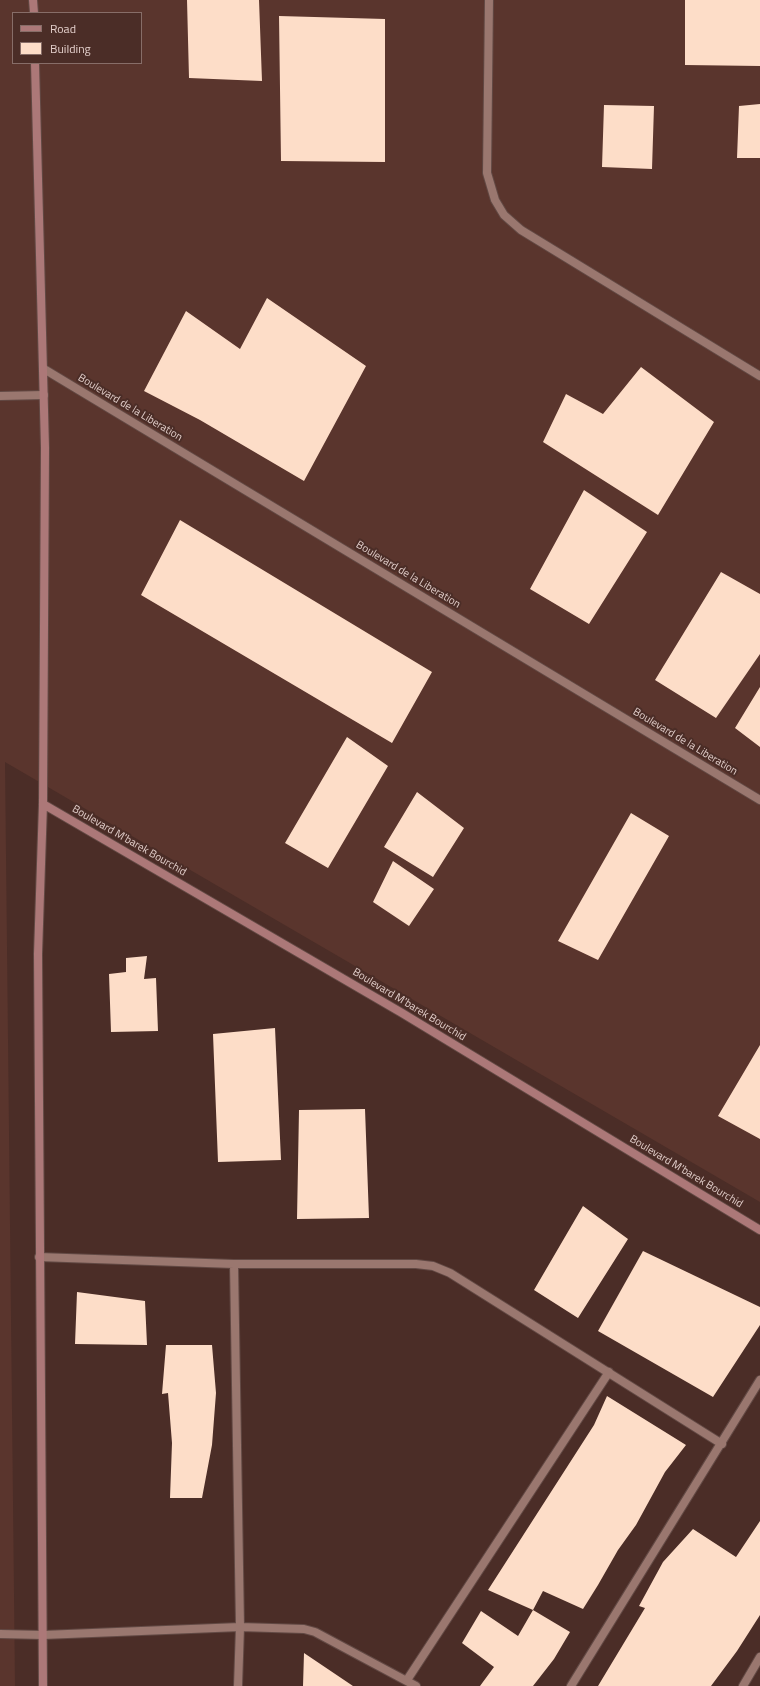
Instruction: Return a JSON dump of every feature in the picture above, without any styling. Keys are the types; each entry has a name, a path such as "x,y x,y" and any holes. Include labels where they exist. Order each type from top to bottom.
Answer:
{"street":[{"path":"33,0 34,12"},
{"path":"489,0 487,173 495,200 504,215 521,230 760,376"},
{"path":"35,64 44,368 43,804 38,954 43,1686"},
{"name":"Boulevard de la Liberation","path":"44,368 760,800"},
{"path":"0,396 44,395"},
{"name":"Boulevard M'barek Bourchid","path":"43,804 402,1013 760,1230"},
{"path":"39,1257 234,1264 416,1264 433,1266 450,1273 722,1444"},
{"path":"234,1264 240,1627 238,1686"},
{"path":"407,1680 609,1372"},
{"path":"571,1686 722,1444 744,1404 760,1380"},
{"path":"0,1634 43,1636 240,1627 304,1629 315,1632 416,1686"},
{"path":"743,1686 760,1657"}],"shaded area":[{"path":"0,0 760,0 760,1202 5,762 15,1686 0,1686"}],"building":[{"path":"187,0 259,0 262,81 189,78"},
{"path":"685,0 760,0 760,66 685,65"},
{"path":"279,16 385,19 385,162 281,161"},
{"path":"760,104 760,158 737,158 739,106"},
{"path":"604,105 654,106 652,169 602,167"},
{"path":"267,298 366,366 304,481 200,420 144,391 186,311 240,349"},
{"path":"641,367 714,422 658,515 543,442 566,394 603,414"},
{"path":"584,490 647,532 589,624 530,589"},
{"path":"180,520 432,672 392,743 141,595"},
{"path":"721,572 760,594 760,654 716,718 655,680"},
{"path":"760,687 760,747 735,728"},
{"path":"347,737 388,766 328,868 285,843"},
{"path":"417,792 464,828 433,877 384,847"},
{"path":"631,813 669,836 598,960 558,941"},
{"path":"393,861 434,889 409,926 373,902"},
{"path":"147,956 144,979 156,978 158,1031 111,1032 109,974 126,972 126,958"},
{"path":"275,1028 281,1160 218,1162 213,1034"},
{"path":"760,1045 760,1139 718,1116"},
{"path":"365,1109 369,1218 297,1219 299,1110"},
{"path":"583,1206 628,1239 578,1318 534,1290"},
{"path":"643,1251 760,1307 760,1325 713,1397 598,1331"},
{"path":"77,1292 145,1301 147,1345 75,1344"},
{"path":"166,1345 212,1345 216,1393 212,1445 202,1498 170,1498 172,1443 168,1393 162,1394"},
{"path":"607,1396 686,1445 665,1472 636,1525 618,1550 583,1609 543,1591 533,1610 488,1590 594,1425"},
{"path":"760,1521 760,1615 737,1651 711,1686 598,1686 645,1608 639,1606 663,1562 693,1529 736,1557"},
{"path":"533,1610 570,1632 554,1659 533,1686 480,1686 494,1667 462,1643 481,1611 518,1636"},
{"path":"304,1653 353,1686 303,1686"}]}
